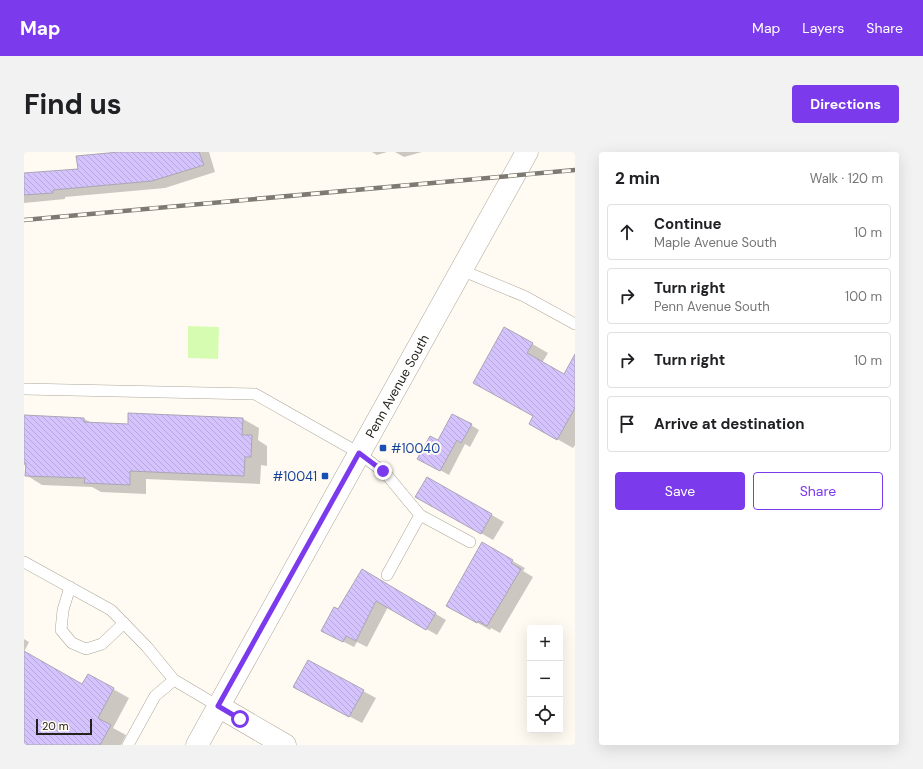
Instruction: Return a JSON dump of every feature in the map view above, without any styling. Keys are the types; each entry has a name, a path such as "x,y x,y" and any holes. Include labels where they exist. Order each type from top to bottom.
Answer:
{"main road":[{"name":"Penn Avenue South","path":"197,745 527,152"},
{"path":"218,706 285,745"}],"lane":[{"path":"461,270 524,296 575,324"},
{"path":"24,389 255,394 359,453 386,474 420,516 470,542"},
{"path":"387,575 420,516"},
{"path":"24,562 111,610 147,647 174,680 218,706"},
{"path":"70,587 63,610 61,630 72,643 86,649 102,644 124,623"},
{"path":"128,745 155,696 174,680"}],"green space":[{"path":"188,326 219,327 218,359 188,358"}],"building":[{"path":"119,152 199,152 204,165 152,181 53,190 53,193 24,195 24,173 78,169 76,156"},
{"path":"504,327 533,343 527,353 564,374 575,354 575,408 557,440 529,424 533,416 473,383"},
{"path":"128,413 243,418 242,435 252,435 251,457 245,457 244,476 130,471 130,485 84,483 85,478 25,476 26,463 24,463 24,415 84,418 84,422 128,424"},
{"path":"452,414 472,424 461,443 457,440 440,471 417,459 430,436 438,440"},
{"path":"427,477 492,514 481,534 415,497"},
{"path":"482,542 513,560 511,563 521,569 487,626 478,621 477,623 446,606"},
{"path":"362,569 436,613 426,630 376,601 356,641 346,636 343,642 321,631 334,607 338,609"},
{"path":"24,651 82,684 88,674 114,688 98,718 111,725 100,745 24,745"},
{"path":"308,660 364,690 349,717 293,687"}],"railway":[{"path":"24,220 575,170"}],"place":[{"name":"#10040","path":"383,448"},
{"name":"#10041","path":"325,476"}],"route":[{"path":"240,719 218,706 359,453 383,471"}]}
